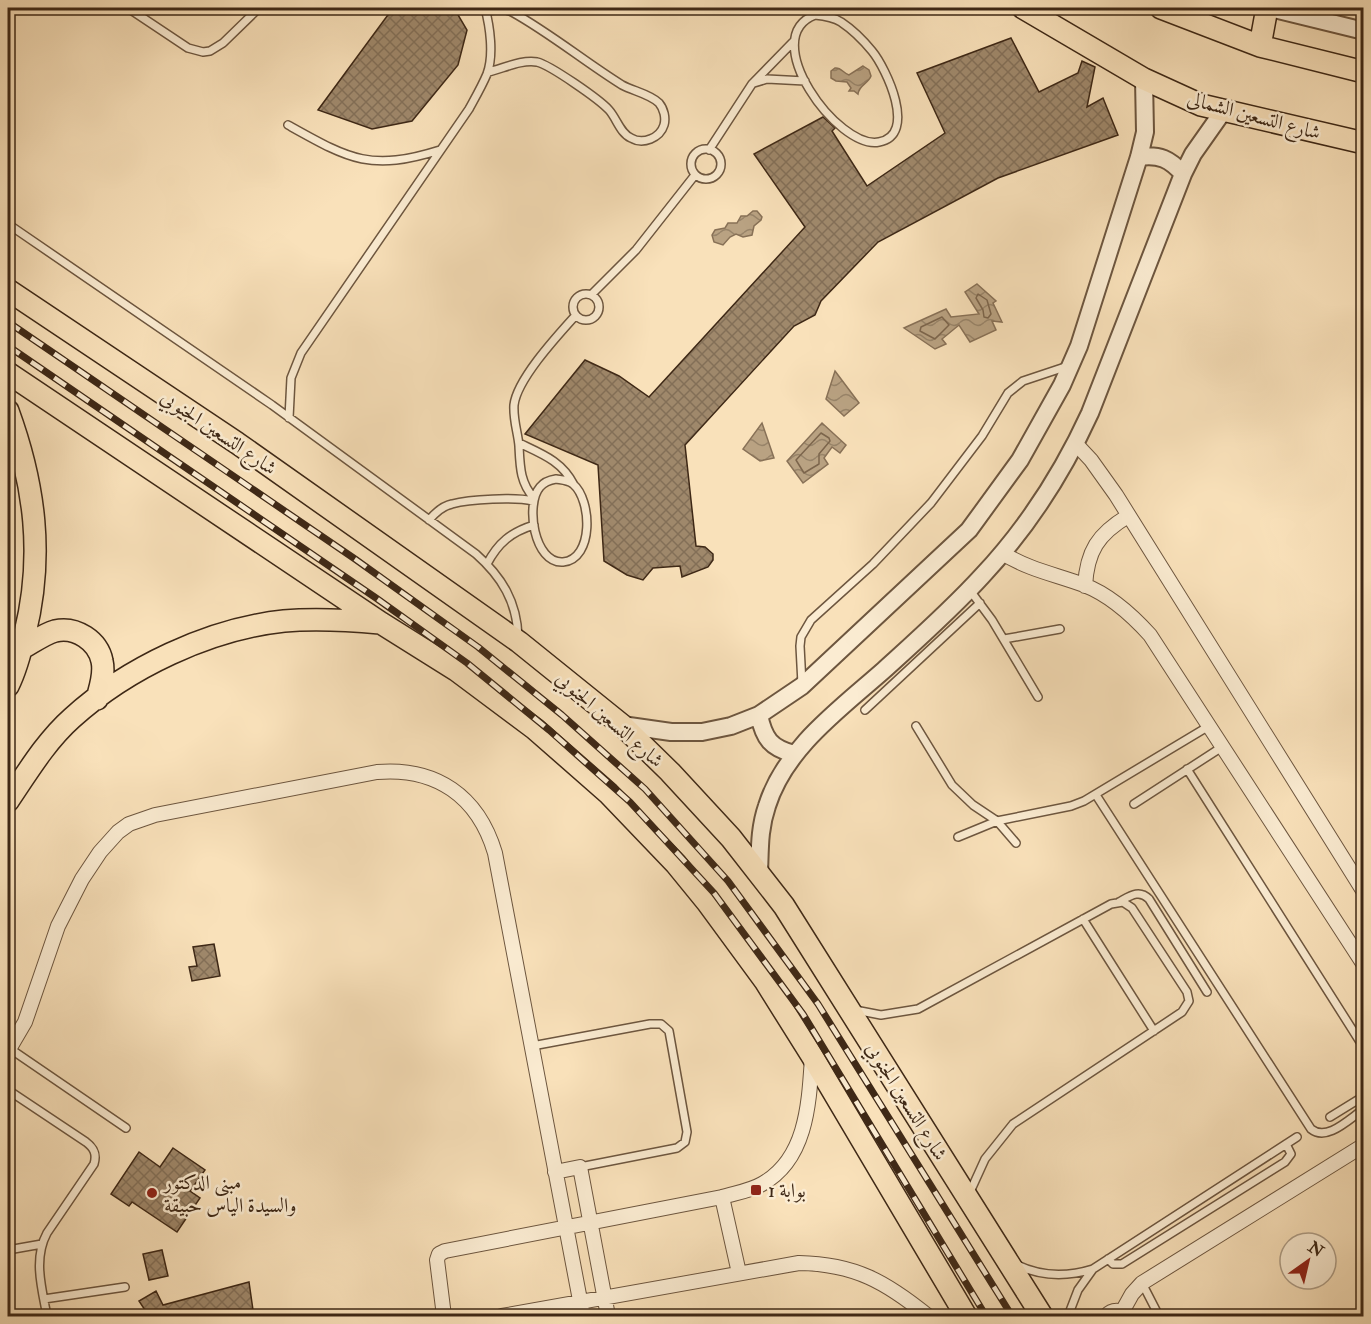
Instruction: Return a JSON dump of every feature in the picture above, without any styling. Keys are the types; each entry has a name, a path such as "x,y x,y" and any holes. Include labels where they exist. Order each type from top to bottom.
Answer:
{"main road":[{"name":"شارع التسعين الشمالى","path":"1023,8 1144,79 1201,105 1364,143"},
{"path":"1161,8 1260,46 1364,72"},
{"path":"1260,46 1268,8"},
{"name":"شارع التسعين الجنوبي","path":"8,290 237,443 519,642 622,725 701,804 784,906 1042,1317"},
{"path":"8,373 381,623 456,670 535,729 601,787 643,828 688,879 765,981 812,1056 966,1317"},
{"path":"8,411 28,475 35,542 30,614 8,686"},
{"path":"8,801 71,719 138,670 183,648 235,630 283,621 332,619 381,623"},
{"path":"21,649 55,631 71,631 85,636 96,647 102,661 102,677 97,699"}],"street":[{"path":"1268,8 1364,31"},
{"path":"622,725 670,732 702,732 731,726 759,715 802,686 969,530 1020,460 1042,423 1079,346 1139,157 1145,132 1144,79"},
{"path":"759,874 760,833 767,805 777,781 794,754 969,589 1002,553 1053,482 1076,444 1112,360 1183,174 1193,154 1224,110"},
{"path":"1139,157 1152,155 1164,158 1183,174"},
{"path":"1076,444 1104,477 1364,892"},
{"path":"1085,586 1086,568 1095,544 1113,525 1128,516"},
{"path":"1002,553 1035,570 1085,586 1113,601 1138,621 1150,635 1364,965"},
{"path":"759,715 762,729 769,741 781,750 794,754"},
{"path":"8,1050 25,1022 52,942 74,894 99,852 129,824 155,815 391,771 419,774 446,785 468,803 485,826 495,853 581,1310"},
{"path":"444,1317 437,1260 439,1254 445,1251 722,1197 761,1184 774,1175 794,1152 801,1137 812,1056"},
{"path":"1106,1317 1113,1311 1125,1314 1132,1294 1142,1283 1364,1145"},
{"path":"555,1172 580,1167 608,1317"},
{"path":"722,1197 739,1273"},
{"path":"502,1317 581,1310 605,1299 739,1273 799,1263 817,1263 852,1269 884,1284 928,1317"}],"lane":[{"path":"128,8 188,48 202,52 210,51 223,43 259,8"},
{"path":"289,418 291,378 301,353 469,109 488,72 491,43 485,9 503,9 512,12 619,82 651,97 664,112 664,123 660,132 652,139 632,140 624,133 608,109 597,99 544,65 530,62 488,72"},
{"path":"815,15 828,16 840,21 872,51 887,76 896,103 896,127 892,135 881,142 870,142 856,137 826,112 816,101 805,81 793,42 797,28 806,18 815,15"},
{"path":"709,150 752,84 793,42"},
{"path":"752,84 767,79 805,81"},
{"path":"288,126 333,150 354,158 397,161 440,150"},
{"path":"709,150 717,154 721,162 720,171 713,178 704,180 695,175 691,167 693,158 699,151 709,150"},
{"path":"591,295 636,250 695,175"},
{"path":"8,224 289,418 488,564 497,574 513,604 518,622 519,642"},
{"path":"585,294 591,295 597,299 600,306 598,312 594,318 582,319 573,309 574,302 585,294"},
{"path":"533,499 524,485 520,472 514,403 522,382 576,315"},
{"path":"802,686 800,646 805,628 811,620 873,564 931,502 982,436 1012,388 1023,381 1071,365"},
{"path":"519,443 554,459 566,471 581,495 586,517 585,539 581,551 573,558 563,562 552,560 544,553 539,543 534,525 533,499 539,487 547,481 566,480 574,485"},
{"path":"429,520 439,510 452,503 513,498 533,499"},
{"path":"488,564 498,546 505,539 522,528 534,525"},
{"path":"969,589 1004,639 1038,697"},
{"path":"865,710 980,603"},
{"path":"1004,639 1060,629"},
{"path":"916,726 952,785 974,805 997,821 1016,843"},
{"path":"958,837 997,821 1071,806 1096,795 1209,726"},
{"path":"1134,804 1222,747"},
{"path":"1187,769 1364,1048"},
{"path":"1096,795 1311,1129 1317,1134 1325,1134 1364,1109"},
{"path":"848,1008 881,1015 894,1015 918,1009 1135,893 1145,895 1149,899 1207,992"},
{"path":"968,1198 985,1159 1013,1125 1186,1009 1188,996 1132,908 1119,902"},
{"path":"1083,919 1154,1031"},
{"path":"532,1046 656,1023 665,1027 670,1036 687,1132 685,1142 676,1148 580,1167"},
{"path":"8,1050 126,1128"},
{"path":"8,1090 90,1145 95,1154 94,1164 47,1233 42,1244 39,1263 47,1317"},
{"path":"1330,1117 1364,1096"},
{"path":"1007,1260 1020,1267 1049,1275 1079,1273 1093,1269 1297,1137"},
{"path":"1108,1260 1113,1264 1122,1264 1285,1162 1291,1154 1286,1144"},
{"path":"8,1250 42,1244"},
{"path":"1068,1317 1078,1290 1093,1269"},
{"path":"1142,1283 1159,1317"},
{"path":"44,1299 125,1287"}],"water":[{"path":"863,66 869,70 871,76 858,94 849,91 851,88 847,82 831,78 831,71 835,68 849,75"},
{"path":"757,211 762,217 754,226 752,235 743,237 736,234 723,245 714,242 712,235 715,230 725,228 728,223 737,223 741,216 747,216"},
{"path":"977,284 996,301 993,303 1002,322 992,321 996,330 970,342 959,325 942,339 946,344 935,349 904,328 946,309 951,317 979,314 965,292"},
{"path":"835,371 859,403 844,416 826,399"},
{"path":"762,423 774,458 760,461 743,449"},
{"path":"822,423 846,445 840,453 832,447 824,458 828,464 803,483 787,461"}],"building":[{"path":"393,8 454,8 467,30 458,65 412,121 372,129 318,110"},
{"path":"1011,38 1039,92 1078,73 1082,61 1095,67 1087,107 1103,98 1118,135 998,178 878,242 821,301 815,315 794,326 685,445 696,546 705,547 713,554 713,560 708,567 682,577 680,566 653,568 643,580 627,575 604,561 598,465 525,434 585,360 619,376 649,397 805,227 754,154 823,117 835,128 832,131 867,186 945,133 917,73"},
{"path":"214,944 220,976 192,981 189,967 197,966 193,947"},
{"name":"مبنى الدكتور والسيدة الياس حبيقة","path":"173,1148 205,1170 190,1191 200,1198 177,1232 132,1202 129,1206 111,1194 139,1152 160,1167"},
{"path":"162,1250 168,1276 149,1280 143,1254"},
{"path":"249,1282 254,1317 136,1317 136,1313 145,1310 139,1301 156,1291 163,1305"}],"railway":[{"path":"8,322 355,559 478,647 562,715 645,789 728,881 818,1004 1012,1316"},
{"path":"8,346 467,663 549,730 630,802 714,893 803,1014 986,1316"}],"place":[{"name":"بوابة 1","path":"756,1190"},
{"name":"مبنى الدكتور والسيدة الياس حبيقة","path":"152,1193"}]}
